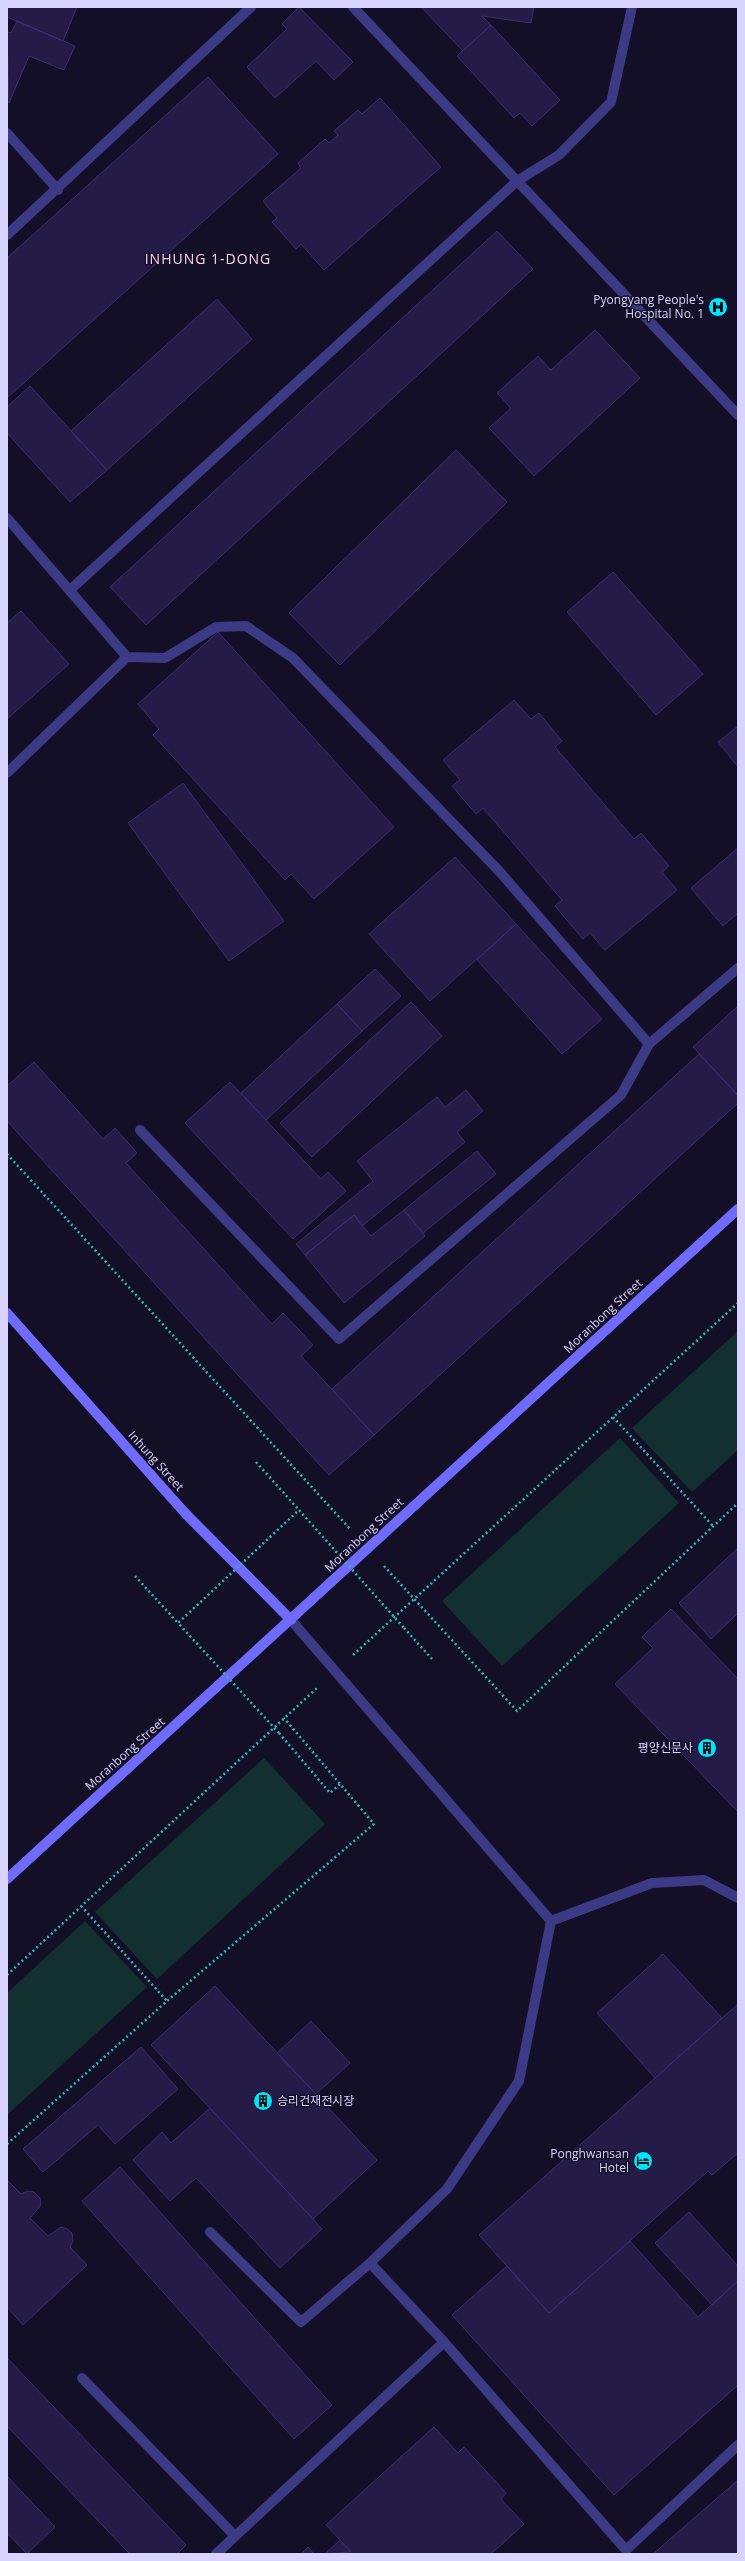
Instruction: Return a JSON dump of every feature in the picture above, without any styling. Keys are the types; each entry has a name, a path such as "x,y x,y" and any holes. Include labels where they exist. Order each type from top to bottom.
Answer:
{"main road":[{"name":"Moranbong Street","path":"7,1879 292,1620 738,1209"},
{"name":"Inhung Street","path":"7,1313 185,1513 292,1620"}],"street":[{"path":"7,235 58,190 251,7"},
{"path":"353,7 738,415"},
{"path":"70,590 517,181 559,155 611,102 632,7"},
{"path":"7,133 58,190"},
{"path":"7,518 127,657"},
{"path":"7,773 127,657 165,658 216,627 246,626 293,658 499,871 649,1044"},
{"path":"140,1130 339,1339 621,1095 649,1044 738,968"},
{"path":"292,1620 551,1921"},
{"path":"551,1921 652,1883 704,1880 738,1898"},
{"path":"210,2232 301,2322 370,2263 447,2189 519,2081 551,1921"},
{"path":"370,2263 444,2342 626,2550 738,2445"},
{"path":"216,2554 444,2342"},
{"path":"82,2378 235,2536"}],"path":[{"path":"7,1154 517,1711 738,1503"},
{"path":"7,1975 284,1718 738,1303"},
{"path":"612,1417 713,1526"},
{"path":"256,1462 432,1659"},
{"path":"178,1623 298,1510"},
{"path":"135,1576 279,1733 330,1793 340,1784"},
{"path":"7,2144 166,2001 374,1824 284,1718"},
{"path":"81,1906 166,2001"}],"green space":[{"path":"738,1331 738,1450 692,1492 632,1428"},
{"path":"620,1438 679,1503 502,1666 442,1601"},
{"path":"264,1758 325,1824 157,1979 95,1912"},
{"path":"85,1921 147,1987 7,2115 7,1993"}],"building":[{"path":"7,7 77,7 63,41 7,17"},
{"path":"299,7 353,62 334,80 316,61 275,98 247,67 287,29 282,24"},
{"path":"421,7 534,7 531,23 482,16 491,25 463,51"},
{"path":"17,21 75,46 64,70 29,56 9,103 7,32 11,33"},
{"path":"491,25 560,100 532,126 520,113 514,118 457,56"},
{"path":"208,77 278,154 7,398 7,258"},
{"path":"380,98 441,167 324,270 301,244 296,249 272,222 277,218 263,201 301,168 298,163 325,139 329,143 338,135 334,131 358,110 362,114"},
{"path":"497,231 533,269 146,625 110,587"},
{"path":"217,299 252,339 107,470 71,431"},
{"path":"595,330 640,378 534,476 489,428 511,408 497,393 538,356 551,370"},
{"path":"30,386 107,470 70,502 7,433 7,407"},
{"path":"456,450 507,502 340,665 289,613"},
{"path":"613,572 703,674 656,715 567,612"},
{"path":"21,611 69,664 7,719 7,623"},
{"path":"218,632 394,827 314,899 291,874 285,880 153,735 159,729 138,704"},
{"path":"514,700 531,719 539,713 562,741 555,747 634,839 641,833 669,866 662,872 677,890 605,950 590,933 583,939 555,906 562,900 483,808 476,814 452,786 460,780 443,760"},
{"path":"738,726 738,767 718,742"},
{"path":"183,783 284,921 229,961 128,823"},
{"path":"738,848 738,913 723,926 691,888"},
{"path":"455,857 516,924 430,1001 369,934"},
{"path":"516,924 602,1019 562,1054 477,960"},
{"path":"375,969 401,996 362,1031 337,1004"},
{"path":"411,1002 442,1036 312,1157 280,1123"},
{"path":"337,1004 362,1031 266,1120 241,1093"},
{"path":"738,1006 738,1093 737,1094 693,1047"},
{"path":"699,1054 738,1096 738,1103 374,1435 332,1389"},
{"path":"34,1062 103,1139 115,1128 137,1153 126,1163 272,1324 283,1313 313,1345 301,1356 374,1435 329,1475 7,1121 7,1086"},
{"path":"230,1082 321,1179 328,1172 346,1191 293,1239 185,1123"},
{"path":"466,1090 483,1111 457,1132 465,1142 362,1226 354,1215 305,1255 296,1244 373,1181 357,1161 437,1097 445,1107"},
{"path":"477,1151 496,1174 423,1233 404,1210"},
{"path":"404,1210 425,1236 344,1303 305,1255 354,1215 371,1236"},
{"path":"738,1548 738,1613 711,1639 679,1603"},
{"name":"평양신문사","path":"671,1609 738,1679 738,1812 615,1684 653,1648 642,1637"},
{"path":"663,1954 722,2018 655,2078 597,2013"},
{"name":"승리건재전시장","path":"215,1986 377,2160 313,2219 151,2045"},
{"path":"738,2004 738,2153 712,2175 708,2171 549,2313 479,2235"},
{"path":"311,2021 350,2063 316,2094 277,2053"},
{"path":"141,2047 178,2089 115,2144 98,2125 43,2172 23,2149"},
{"path":"210,2108 322,2229 280,2268 196,2178 170,2201 133,2160 162,2132 171,2143"},
{"path":"120,2167 332,2405 294,2439 82,2201"},
{"path":"7,2180 21,2194 27,2191 34,2192 40,2198 41,2205 30,2218 48,2236 61,2227 72,2233 73,2241 70,2247 87,2265 23,2325 7,2307"},
{"path":"689,2212 738,2266 738,2281 712,2305 655,2243"},
{"path":"630,2241 698,2317 738,2281 738,2385 614,2495 452,2315 507,2266 549,2313"},
{"path":"7,2358 186,2545 177,2554 130,2554 7,2426"},
{"path":"434,2427 458,2453 464,2447 506,2493 501,2499 524,2524 491,2554 349,2554 351,2552 326,2525"},
{"path":"7,2476 55,2527 27,2554 7,2533"},
{"path":"738,2480 738,2554 653,2554"},
{"path":"340,2540 351,2552 325,2554"},
{"path":"308,2547 314,2554 301,2554"}],"place":[{"name":"Pyongyang People's Hospital No. 1","path":"718,307"},
{"name":"평양신문사","path":"707,1748"},
{"name":"승리건재전시장","path":"263,2101"},
{"name":"Ponghwansan Hotel","path":"643,2161"}],"district":[{"name":"INHUNG 1-DONG","path":"208,259"}]}
